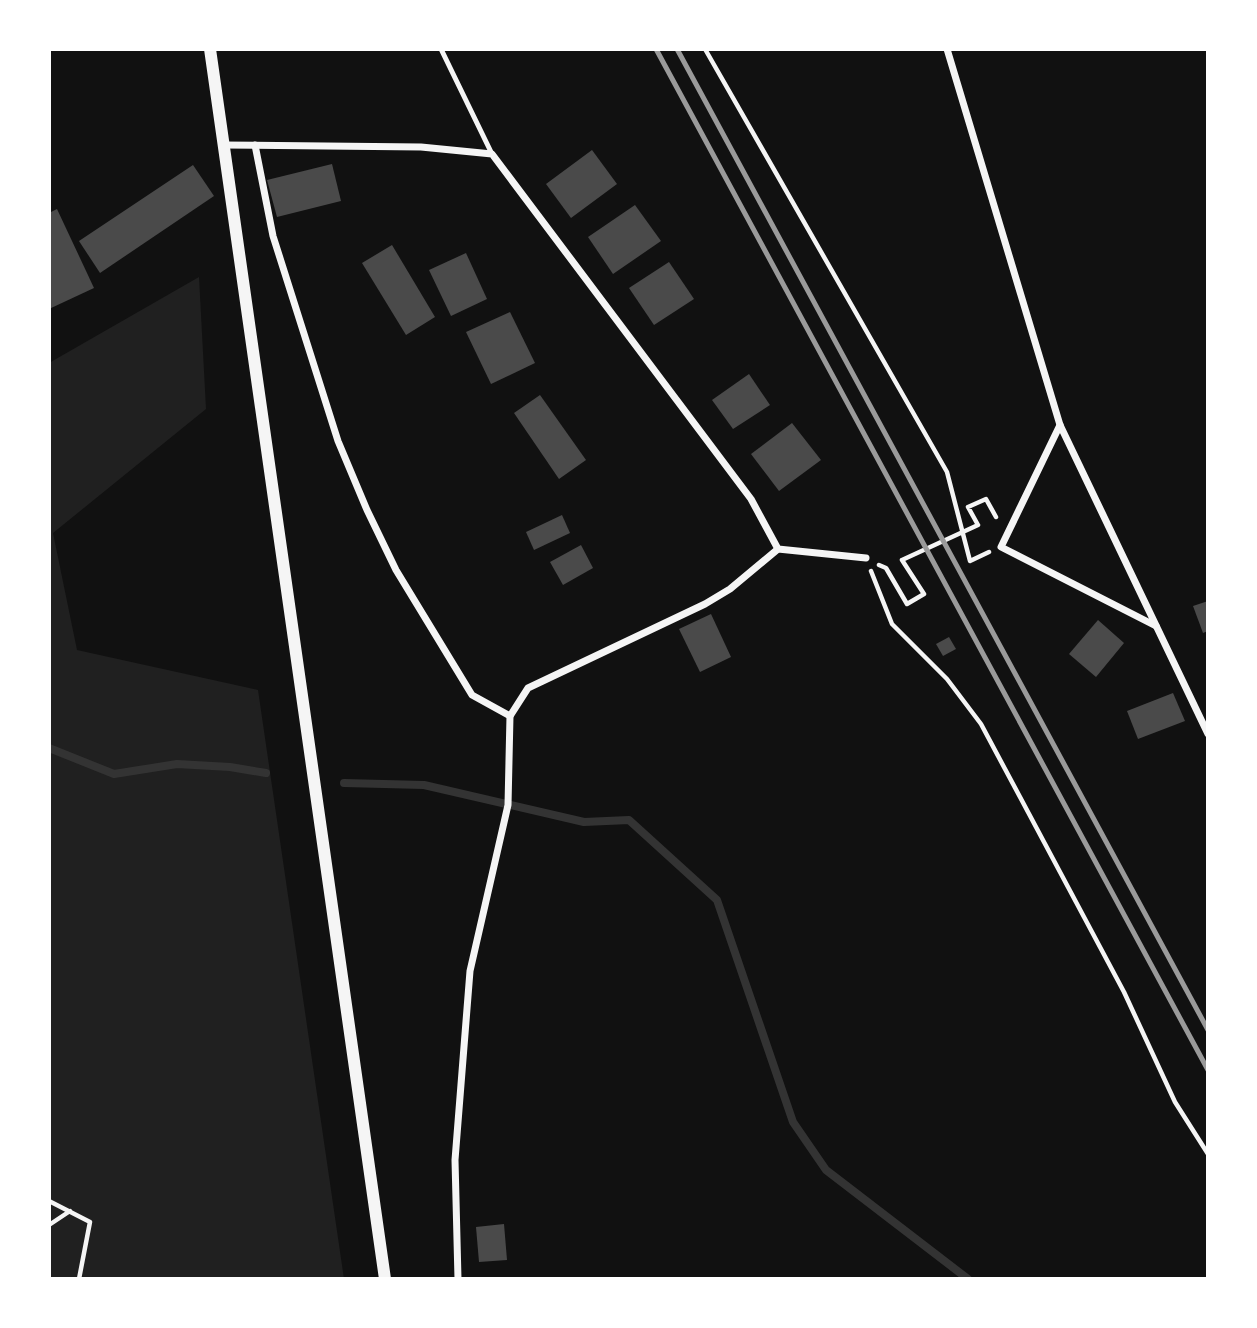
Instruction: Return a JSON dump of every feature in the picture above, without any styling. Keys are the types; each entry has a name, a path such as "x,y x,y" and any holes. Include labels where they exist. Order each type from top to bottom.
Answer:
{"street":[{"path":"209,49 385,1279"},
{"path":"947,49 1060,425 1208,734"},
{"path":"223,145 421,147 492,154 751,499 778,549"},
{"path":"255,145 273,236 338,441 367,510 396,570 472,695 510,716"},
{"path":"1060,425 1001,547 1156,626"},
{"path":"458,1279 455,1160 470,971 508,805 510,716 528,688 705,604 730,589 778,549 866,558"}],"lane":[{"path":"441,49 492,154"}],"path":[{"path":"705,49 947,472 970,561 1001,547"},
{"path":"886,568 907,604 924,594 902,560 978,524 968,507 986,499 997,518"},
{"path":"866,558 892,624 947,679 981,724 1124,992 1175,1102 1208,1154"},
{"path":"49,1201 90,1222 79,1279"},
{"path":"49,1225 69,1211"}],"shaded area":[{"path":"199,277 206,409 53,533 77,650 258,690 344,1279 49,1279 49,363"}],"building":[{"path":"592,150 617,184 571,218 546,184"},
{"path":"332,164 341,201 277,217 267,180"},
{"path":"193,165 214,196 100,273 79,241"},
{"path":"635,205 661,241 613,274 588,237"},
{"path":"57,209 94,288 49,309 49,213"},
{"path":"392,245 435,317 406,335 362,263"},
{"path":"466,253 487,299 451,316 429,270"},
{"path":"669,262 694,299 654,325 629,288"},
{"path":"510,312 535,363 491,384 466,332"},
{"path":"749,374 770,405 733,429 712,400"},
{"path":"540,395 586,460 559,479 514,413"},
{"path":"792,423 821,460 779,491 751,454"},
{"path":"562,515 570,533 534,550 526,532"},
{"path":"581,545 593,568 563,585 550,562"},
{"path":"1208,601 1208,631 1203,633 1193,606"},
{"path":"711,614 731,657 700,672 679,629"},
{"path":"1098,620 1124,643 1096,677 1069,654"},
{"path":"949,637 956,649 943,656 936,644"},
{"path":"1173,693 1185,721 1138,739 1127,711"},
{"path":"504,1224 507,1260 479,1262 476,1227"}],"waterway":[{"path":"49,748 114,774 177,764 230,767 266,773"},
{"path":"344,783 424,785 584,822 629,820 717,900 793,1122 826,1170 968,1279"}],"railway":[{"path":"656,49 1208,1070"},
{"path":"677,49 1208,1030"}]}
